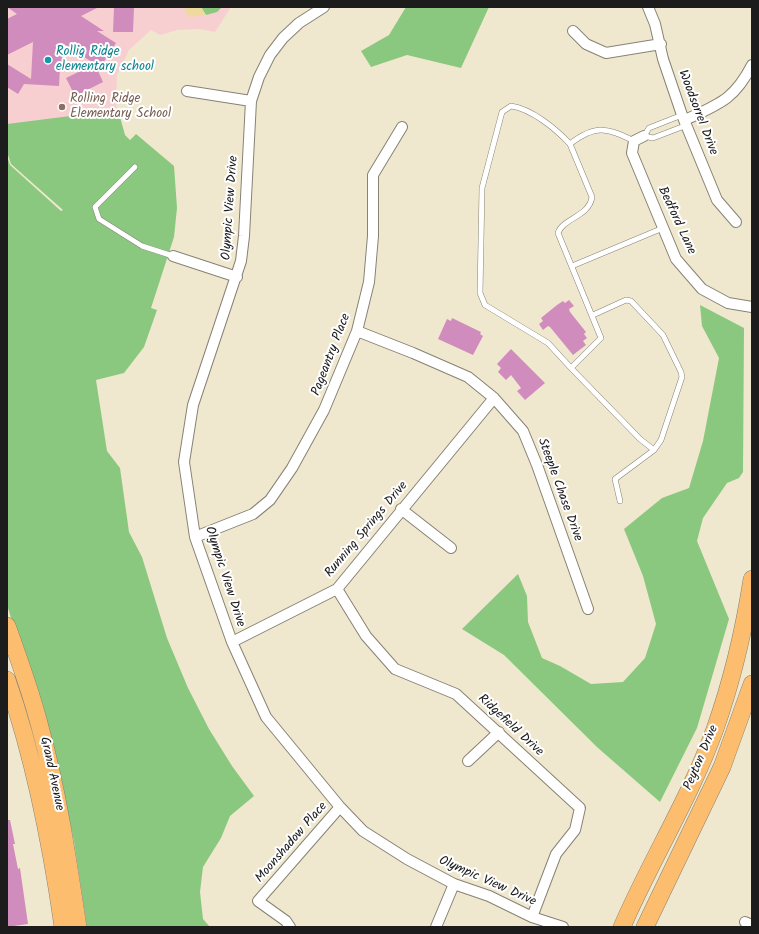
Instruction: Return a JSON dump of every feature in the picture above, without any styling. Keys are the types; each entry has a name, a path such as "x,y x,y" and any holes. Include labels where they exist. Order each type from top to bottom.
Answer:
{"main road":[{"name":"Peyton Drive","path":"622,927 678,812 715,730 740,646 750,602 752,579"},
{"name":"Grand Avenue","path":"7,626 41,727 67,854 78,927"},
{"name":"Grand Avenue","path":"7,680 17,709 40,791 63,927"},
{"name":"Peyton Drive","path":"645,927 722,767 752,684"}],"street":[{"name":"Olympic View Drive","path":"324,7 299,24 283,38 270,55 259,77 251,101 244,236 241,261 237,277 193,405 184,462 195,538 232,642 266,717 340,807 363,831 407,859 454,884 489,896 532,916 563,927"},
{"name":"Woodsorrel Drive","path":"648,7 655,24 661,44 663,59 684,120 717,200 736,222"},
{"path":"572,31 586,44 606,53 661,44"},
{"path":"684,120 715,106 734,93 752,65"},
{"path":"187,91 251,101"},
{"name":"Pageantry Place","path":"195,538 253,514 270,500 292,468 324,410 357,331 369,282 373,236 373,175 402,127"},
{"path":"634,141 644,136"},
{"name":"Bedford Lane","path":"634,141 632,153 676,259 702,289 728,303 752,308"},
{"path":"173,256 237,277"},
{"name":"Steeple Chase Drive","path":"357,331 468,377 494,398 523,431 537,465 588,609"},
{"name":"Running Springs Drive","path":"232,642 337,589 401,509 494,398"},
{"path":"401,509 451,548"},
{"name":"Ridgefield Drive","path":"337,589 366,636 394,669 456,694 580,808 575,830 556,854 532,916"},
{"path":"468,761 499,732"},
{"name":"Moonshadow Place","path":"290,927 286,921 258,901 340,807"},
{"path":"436,927 454,884"}],"lane":[{"path":"571,368 601,338 593,314 558,233 559,230 587,209 592,198 570,144 562,136 522,109 510,106 502,112 482,188 480,293 485,305 548,343 571,368 640,439 654,450"},
{"path":"684,120 653,138 644,136 649,128 684,120"},
{"path":"570,144 585,134 602,129 634,141"},
{"path":"135,167 95,206 99,219 142,246 173,256"},
{"path":"572,266 663,228"},
{"path":"593,314 626,300 631,301 662,335 680,366 682,377 661,440 654,450 615,479 620,502"}],"shaded area":[{"name":"Rolling Ridge Elementary School","path":"7,7 231,7 215,32 199,29 178,30 160,35 151,30 129,50 117,75 116,104 125,135 130,141 7,152"}],"green space":[{"path":"201,7 222,7 217,12 206,15"},
{"path":"406,7 489,7 461,68 407,55 371,67 361,51 389,35"},
{"path":"118,110 125,135 130,140 136,134 174,166 177,208 174,237 151,308 157,310 144,347 124,373 96,380 107,451 120,468 129,532 142,557 167,638 188,688 209,729 232,766 254,796 230,816 221,838 203,867 200,892 203,919 210,927 87,927 74,841 58,767 7,605 7,156 10,165 61,211 63,210 11,164 7,152 7,124"},
{"path":"700,305 744,328 743,472 739,478 727,483 703,518 697,541 729,619 697,728 660,802 598,748 504,655 462,629 518,574 527,596 528,622 542,658 560,666 591,684 623,682 645,658 656,624 643,576 624,529 662,498 689,488 703,441 719,358 702,326"}],"sand":[{"path":"184,7 201,7 206,15 189,17"}],"building":[{"path":"7,7 99,7 81,16 104,31 97,31 116,43 98,71 103,82 75,96 66,78 95,64 64,44 63,73 60,67 59,86 24,84 18,94 7,87 7,64 31,79 33,42 7,55 7,19 17,14"},
{"path":"114,7 134,7 133,32 113,32"},
{"path":"569,300 574,306 569,309 570,312 586,332 584,334 587,338 583,341 586,345 573,355 550,327 548,326 543,330 539,324 543,321 541,318 557,305 563,301 565,303"},
{"path":"452,318 481,332 480,334 483,336 473,355 438,339 447,319 451,321"},
{"path":"511,349 545,383 525,400 517,391 521,388 511,375 506,380 498,372 501,368 497,364"},
{"path":"7,820 10,820 18,869 20,868 28,924 7,927"}],"place":[{"name":"Rollig Ridge elementary school","path":"48,60"},
{"name":"Rolling Ridge Elementary School","path":"62,107"}]}
